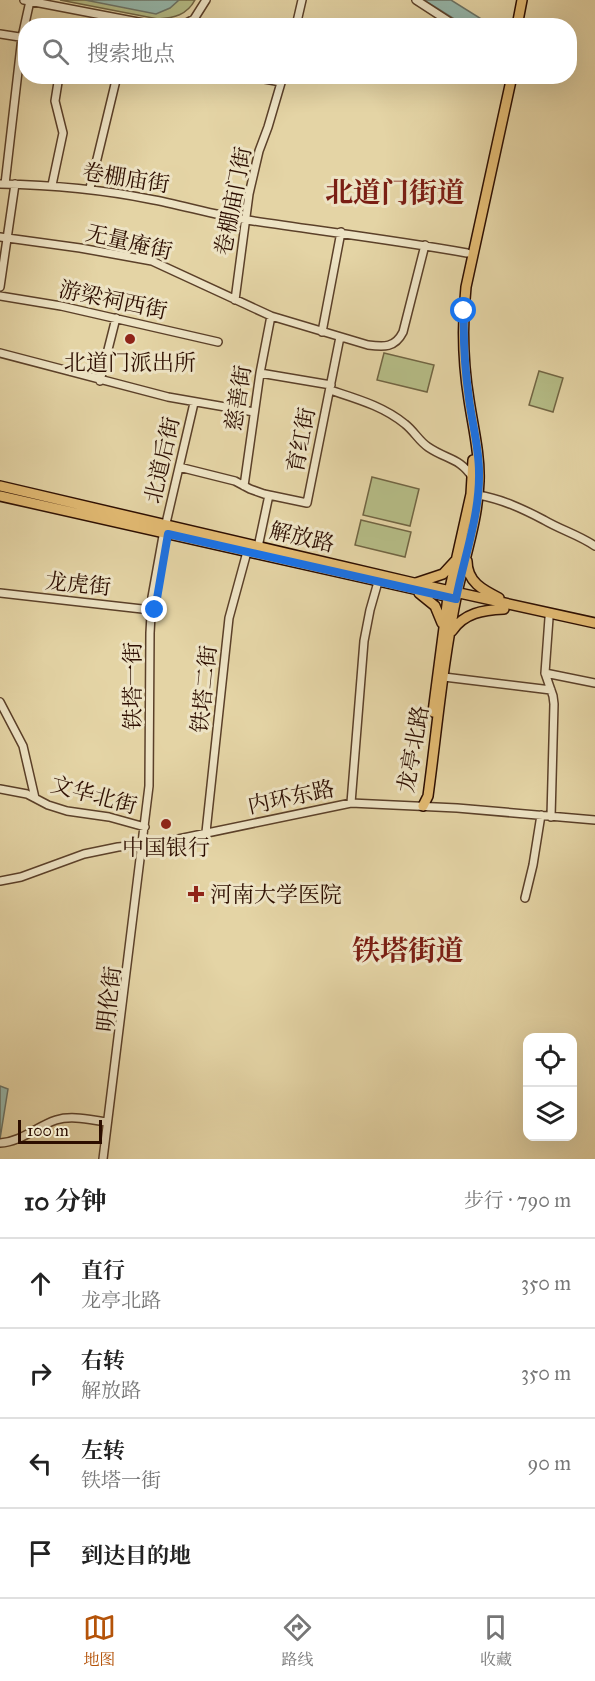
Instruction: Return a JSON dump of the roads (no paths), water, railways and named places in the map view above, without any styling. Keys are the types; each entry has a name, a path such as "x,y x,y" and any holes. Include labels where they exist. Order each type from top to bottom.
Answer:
{"main road":[{"path":"519,18 522,0"},
{"path":"525,18 528,0"},
{"name":"龙亭北路","path":"464,550 473,478 473,458 458,355 459,298 504,84"},
{"name":"龙亭北路","path":"423,806 422,796 453,595 478,495 478,457 464,354 465,298 510,84"},
{"name":"解放路","path":"0,486 247,552 378,582 413,586"},
{"name":"解放路","path":"0,496 258,547 413,586 595,623"},
{"path":"464,550 443,574 413,586 435,606 447,633 473,613 504,606"},
{"path":"464,550 471,576 480,588 504,606"},
{"name":"解放路","path":"504,606 595,627"},
{"name":"龙亭北路","path":"423,806 428,796 444,677 447,633"}],"street":[{"path":"195,18 206,0"},
{"path":"298,18 302,0"},
{"path":"416,0 444,18"},
{"path":"26,18 27,1 117,18"},
{"path":"0,34 18,37"},
{"path":"2,184 18,78"},
{"path":"52,184 63,133 55,101 58,84"},
{"path":"90,188 115,84"},
{"name":"卷棚庙门街","path":"235,300 253,174 280,84"},
{"name":"卷棚庙街","path":"2,184 52,184 90,188 245,220 341,232 467,253"},
{"path":"0,287 4,237 15,184"},
{"path":"322,332 341,232"},
{"name":"无量庵街","path":"4,237 152,261 235,300"},
{"path":"235,300 271,316 340,338 383,347 392,345 399,340 425,245"},
{"name":"游梁祠西街","path":"0,296 116,318 218,342"},
{"name":"慈善街","path":"244,486 260,373 271,316"},
{"path":"100,381 116,318"},
{"name":"育红街","path":"269,495 307,503 340,338"},
{"path":"0,353 100,381 194,403 254,412"},
{"name":"育红街","path":"260,373 330,388"},
{"path":"330,388 376,406 397,418 427,446 466,467 473,478"},
{"name":"北道后街","path":"166,530 194,403"},
{"path":"179,467 235,481 269,495 258,547"},
{"path":"478,495 526,509 544,521 577,534 595,546"},
{"name":"铁塔一街","path":"145,843 144,827 149,786 151,610 157,564 166,530"},
{"name":"铁塔一街","path":"145,843 152,787 155,610 166,530"},
{"name":"铁塔二街","path":"206,832 229,618 247,552"},
{"path":"351,802 364,641 378,582"},
{"name":"龙虎街","path":"0,593 151,610"},
{"path":"549,618 545,673 554,704 552,817"},
{"path":"545,673 595,683"},
{"path":"444,677 551,690"},
{"path":"0,702 23,746 30,767 35,798"},
{"name":"文华北街","path":"0,789 27,794 48,805 67,811 109,817 144,827"},
{"name":"内环东路","path":"0,881 84,854 145,843 159,843 351,802 595,820"},
{"path":"525,898 541,815"},
{"name":"明伦街","path":"103,1159 145,843"},
{"name":"明伦街","path":"107,1159 145,843"},
{"path":"0,1143 33,1132 58,1119 72,1118 107,1122"}],"water":[{"path":"85,0 179,0 170,8 156,14"},
{"path":"424,0 451,0 480,18 453,18"},
{"path":"0,1086 8,1089 0,1139"}],"place":[{"name":"北道门派出所","path":"130,339"},
{"name":"中国银行","path":"166,824"},
{"name":"河南大学医院","path":"196,894"}],"district":[{"name":"北道门街道","path":"395,192"},
{"name":"铁塔街道","path":"408,950"}]}
